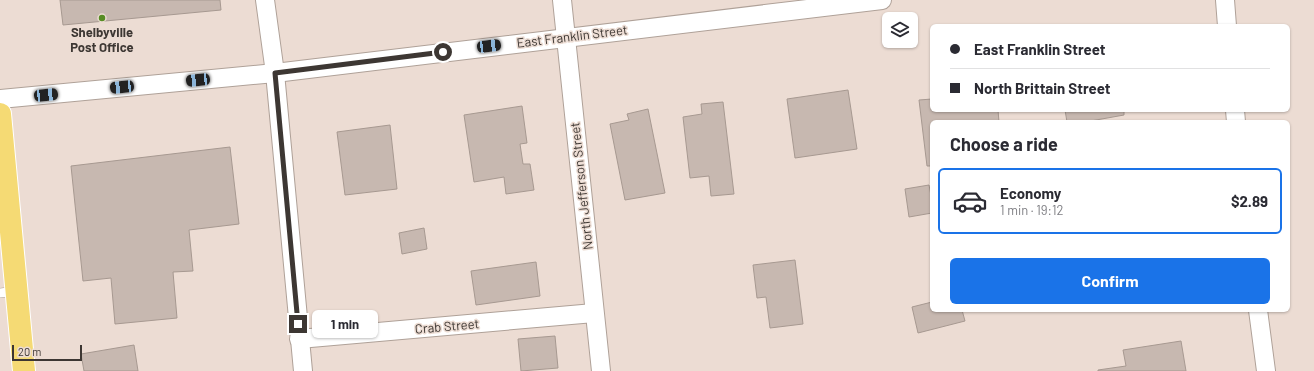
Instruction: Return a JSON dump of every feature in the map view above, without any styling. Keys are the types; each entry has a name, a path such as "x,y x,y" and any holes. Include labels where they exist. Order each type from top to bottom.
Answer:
{"main road":[{"path":"0,114 8,292 24,371"}],"street":[{"path":"265,0 275,73 303,371"},
{"name":"North Jefferson Street","path":"562,0 601,371"},
{"name":"East Franklin Street","path":"0,99 275,73 882,0"},
{"path":"1225,0 1227,24"},
{"path":"1258,312 1266,371"},
{"name":"Crab Street","path":"299,339 594,313"}],"building":[{"name":"Shelbyville Post Office","path":"60,0 220,0 221,10 63,25"},
{"path":"848,90 857,149 795,158 787,99"},
{"path":"930,99 930,112 998,112 999,120 930,120 930,166 927,166 919,100"},
{"path":"723,102 734,194 711,196 709,176 690,178 683,117 702,114 701,104"},
{"path":"522,106 527,143 520,144 523,164 530,164 534,190 506,194 504,177 474,182 464,115"},
{"path":"648,109 665,193 625,200 610,124 629,120 627,114"},
{"path":"1065,112 1124,112 1124,115 1096,120 1067,120"},
{"path":"390,125 397,189 345,195 337,132"},
{"path":"230,147 239,224 189,230 193,271 173,272 177,318 115,324 111,278 83,281 71,166"},
{"path":"929,185 930,213 909,217 905,189"},
{"path":"424,228 427,249 402,254 399,233"},
{"path":"795,260 803,324 770,328 766,297 757,298 753,265"},
{"path":"536,262 540,296 476,305 471,271"},
{"path":"930,302 930,312 963,312 965,321 918,333 912,307"},
{"path":"555,336 558,368 521,371 518,339"},
{"path":"1181,341 1186,371 1098,371 1126,366 1123,350"},
{"path":"134,345 138,371 84,371 81,354"}],"place":[{"name":"Shelbyville Post Office","path":"102,18"}],"route":[{"path":"298,324 275,73 443,52"}]}
